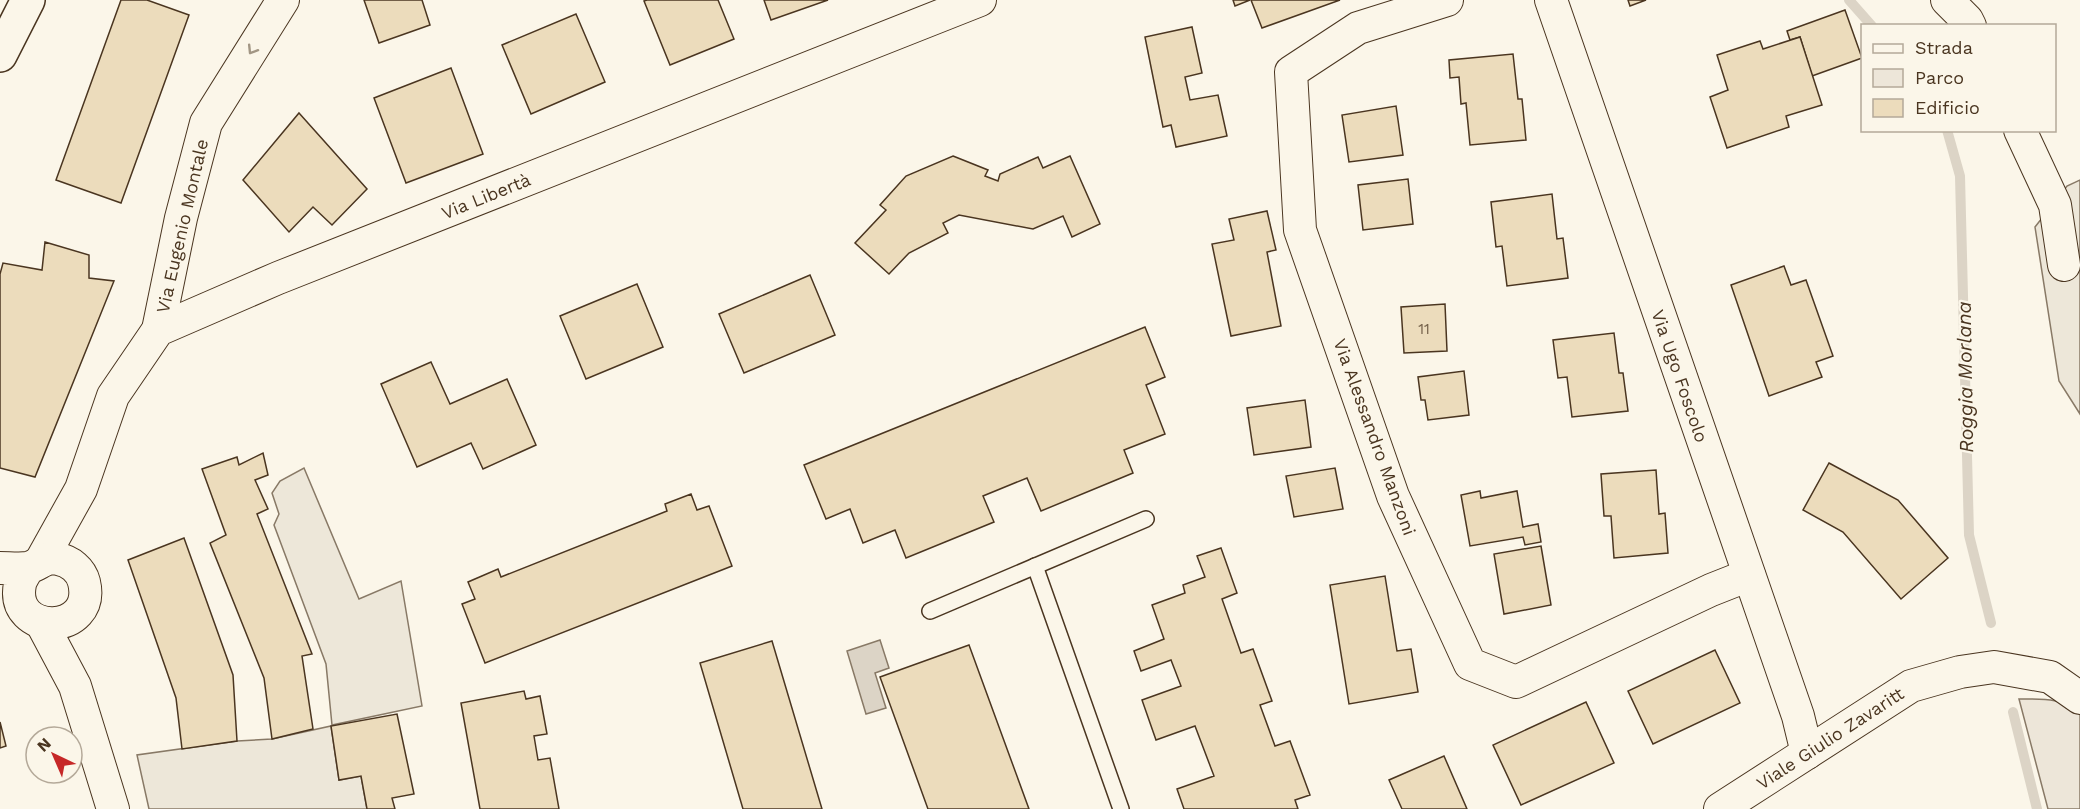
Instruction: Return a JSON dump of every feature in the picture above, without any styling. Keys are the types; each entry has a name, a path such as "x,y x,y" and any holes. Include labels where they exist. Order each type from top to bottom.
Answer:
{"street":[{"path":"0,55 28,0"},
{"name":"Via Eugenio Montale","path":"158,330 181,218 206,123 283,0"},
{"name":"Via Libertà","path":"158,330 278,278 980,0"},
{"name":"Via Alessandro Manzoni","path":"1447,0 1358,28 1291,72 1300,230 1393,496 1470,664 1516,682 1711,590 1749,575"},
{"name":"Via Ugo Foscolo","path":"1551,0 1797,716 1807,753"},
{"path":"1947,0 1969,24"},
{"path":"2021,132 2055,205 2064,265"},
{"path":"77,569 81,489 113,396 158,330"},
{"path":"81,489 24,565 20,584 21,602 35,615 75,686 113,809"},
{"path":"24,565 67,561 77,569 83,580 85,592 82,606 75,615 35,615"},
{"name":"Viale Giulio Zavaritt","path":"1720,809 1911,686 1960,672 1994,667 2050,677 2080,698"}],"lane":[{"path":"930,611 1146,519"},
{"path":"1035,566 1121,809"}],"green space":[{"path":"2019,699 2044,699 2059,702 2080,715 2080,809 2048,809"}],"shaded area":[{"path":"2080,180 2080,414 2059,381 2035,227 2067,186"},
{"path":"304,468 359,599 401,581 422,706 332,725 326,664 274,525 279,514 272,493 280,481"},
{"path":"880,640 889,668 875,673 886,708 866,714 847,651"},
{"path":"331,726 339,780 361,776 367,809 149,809 137,755 237,741 272,739"}],"building":[{"path":"121,0 147,0 189,15 121,203 56,180"},
{"path":"364,0 422,0 430,25 379,43"},
{"path":"718,0 734,39 670,65 644,1"},
{"path":"764,0 828,0 771,20"},
{"path":"1233,0 1250,0 1235,6"},
{"path":"1251,0 1340,0 1262,28"},
{"path":"1628,0 1646,0 1630,6"},
{"path":"1845,10 1861,58 1812,76 1800,37 1790,40 1787,31"},
{"path":"576,14 605,82 531,114 502,45"},
{"path":"1192,27 1202,73 1185,77 1190,100 1218,95 1227,136 1176,147 1171,125 1163,127 1145,37"},
{"path":"1800,37 1822,105 1786,116 1789,127 1727,148 1710,97 1728,90 1717,55 1760,41 1763,49"},
{"path":"1513,54 1518,99 1522,99 1526,140 1470,145 1466,103 1461,104 1459,77 1450,78 1449,60"},
{"path":"451,68 483,154 406,183 374,98"},
{"path":"1396,106 1403,155 1349,162 1342,115"},
{"path":"299,113 367,189 332,225 313,207 289,232 243,180"},
{"path":"953,156 988,170 985,176 998,181 1000,174 1038,157 1043,168 1070,156 1100,224 1072,237 1063,216 1033,229 959,215 943,223 948,233 909,253 889,274 855,243 886,210 880,205 906,176"},
{"path":"1408,179 1413,224 1363,230 1358,185"},
{"path":"1552,194 1557,239 1563,238 1568,278 1507,286 1502,246 1496,247 1491,202"},
{"path":"1267,211 1276,250 1267,252 1281,326 1231,336 1212,244 1234,240 1229,219"},
{"path":"45,242 89,255 89,278 114,281 35,477 0,468 0,274 3,263 42,270"},
{"path":"1784,266 1791,285 1806,280 1833,356 1816,362 1822,377 1769,396 1731,285"},
{"path":"810,275 835,335 744,373 719,314"},
{"path":"637,284 663,347 586,379 560,316"},
{"path":"1445,304 1447,351 1404,353 1401,307"},
{"path":"1145,327 1165,377 1146,385 1165,434 1124,450 1133,473 1041,511 1027,478 983,496 994,522 906,558 895,530 863,543 850,509 826,519 804,465"},
{"path":"1614,333 1619,373 1623,373 1628,411 1572,417 1567,377 1558,378 1553,340"},
{"path":"431,362 450,404 507,379 536,445 483,469 471,443 417,467 381,384"},
{"path":"1464,371 1469,415 1428,420 1425,400 1421,400 1418,377"},
{"path":"1305,400 1311,447 1254,455 1247,408"},
{"path":"263,453 268,475 255,480 268,509 257,514 312,654 302,656 313,729 272,739 264,678 210,543 226,535 202,469 237,457 239,465"},
{"path":"1829,463 1898,500 1948,558 1901,599 1843,532 1803,510"},
{"path":"1335,468 1343,509 1294,517 1286,476"},
{"path":"1656,470 1659,514 1665,513 1668,553 1614,558 1611,516 1604,516 1601,474"},
{"path":"1480,491 1481,498 1517,491 1523,527 1538,524 1541,542 1525,545 1523,537 1470,546 1461,495"},
{"path":"691,494 697,510 709,506 732,566 485,663 462,604 475,599 468,582 498,569 501,577 667,511 665,504"},
{"path":"184,538 233,675 237,741 182,749 176,698 128,560"},
{"path":"1541,546 1551,605 1504,614 1494,554"},
{"path":"1221,548 1237,593 1222,599 1241,653 1253,649 1272,701 1260,705 1275,746 1290,741 1310,795 1295,800 1298,809 1184,809 1177,789 1214,776 1195,726 1156,740 1142,700 1181,686 1171,660 1141,671 1134,651 1164,639 1152,605 1185,593 1183,585 1205,577 1197,556"},
{"path":"1385,576 1397,651 1411,649 1418,692 1349,704 1330,585"},
{"path":"772,641 822,809 743,809 700,663"},
{"path":"969,645 1029,809 928,809 880,677"},
{"path":"1715,650 1740,703 1653,744 1628,691"},
{"path":"524,691 526,699 540,696 547,734 534,736 538,760 550,758 559,809 480,809 461,703"},
{"path":"1586,702 1614,763 1521,805 1493,745"},
{"path":"397,714 414,794 392,798 395,809 367,809 361,776 339,780 331,726"},
{"path":"0,722 6,746 0,748"},
{"path":"1444,756 1467,809 1402,809 1389,780"}],"waterway":[{"name":"Roggia Morlana","path":"1849,0 1870,24"},
{"name":"Roggia Morlana","path":"1948,132 1960,176 1969,535 1991,623"},
{"name":"Roggia Morlana","path":"2013,712 2037,809"}]}
